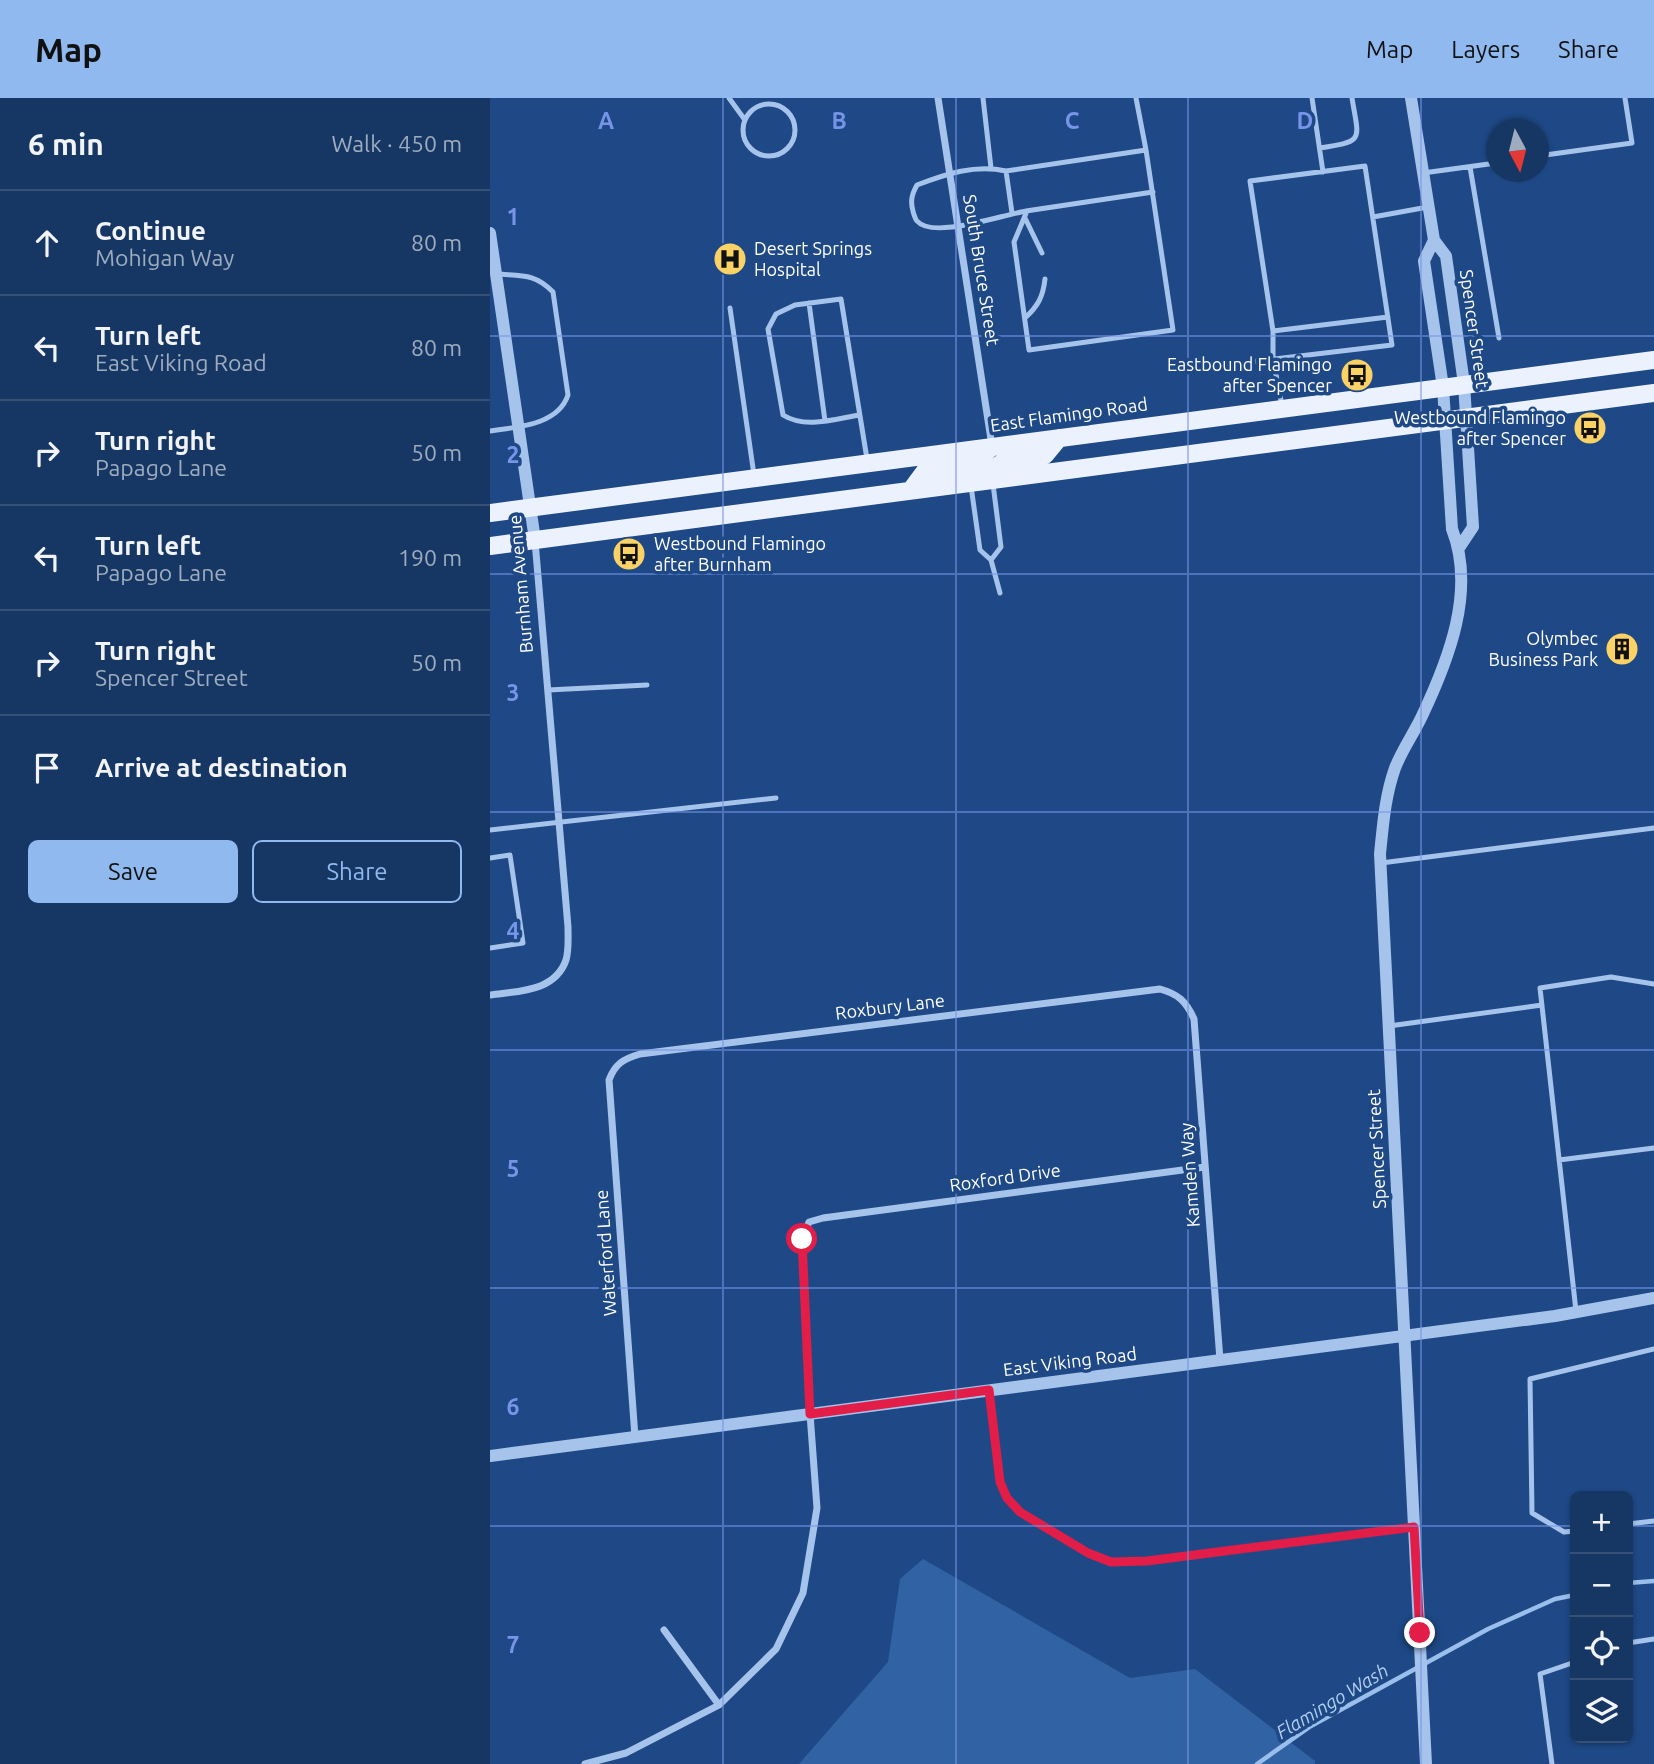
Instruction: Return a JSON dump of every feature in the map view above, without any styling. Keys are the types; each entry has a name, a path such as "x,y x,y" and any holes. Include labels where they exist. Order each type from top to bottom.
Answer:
{"main road":[{"name":"East Flamingo Road","path":"490,513 1654,360"},
{"path":"490,546 1654,393"},
{"path":"971,483 1007,460 1045,455 1059,438"},
{"path":"911,490 925,471 970,465 992,447"}],"street":[{"name":"South Bruce Street","path":"938,98 992,447"},
{"name":"Spencer Street","path":"1410,98 1434,240 1446,256 1465,384 1473,527 1459,548"},
{"name":"Burnham Avenue","path":"490,233 493,275 535,540 568,927 566,958 559,974 548,983 532,989 490,995"},
{"name":"Spencer Street","path":"1426,1764 1381,863 1385,807 1395,768 1422,717 1448,656 1459,610 1459,548 1452,529 1443,387 1424,261 1434,240"},
{"name":"Roxbury Lane","path":"613,1068 624,1059 640,1054 1160,989 1175,993"},
{"name":"Kamden Way","path":"1175,993 1188,1004 1194,1018 1220,1360"},
{"name":"Waterford Lane","path":"613,1068 609,1080 635,1437"},
{"name":"Roxford Drive","path":"810,1414 802,1239 809,1223 837,1216 1205,1167"},
{"name":"East Viking Road","path":"490,1456 1404,1336 1576,1312 1654,1298"},
{"path":"989,1390 1000,1482 1007,1498 1020,1512 1088,1553 1111,1562 1147,1561 1414,1527"},
{"path":"586,1764 626,1753 719,1705 776,1649 803,1593 817,1508 810,1414"},
{"path":"664,1630 719,1705"}],"lane":[{"path":"729,98 744,120"},
{"path":"983,98 991,168"},
{"path":"1026,214 1014,242 1029,351 1173,330 1136,98"},
{"path":"1312,98 1323,172"},
{"path":"1320,148 1348,144 1355,140 1358,133 1353,98"},
{"path":"1549,154 1632,143 1625,98"},
{"path":"774,101 788,111 795,124 794,139 785,150 771,156 751,148 744,135 744,120 760,105 774,101"},
{"path":"1146,150 1006,171 991,168 950,172 917,185 911,196 911,208 916,221 927,228 958,227 1012,213 1026,214 1153,192"},
{"path":"1423,173 1486,165"},
{"path":"1224,365 1273,359 1392,345 1365,166 1250,181 1273,331 1273,359 1282,408"},
{"path":"1470,167 1499,338"},
{"path":"1006,171 1012,213"},
{"path":"1373,218 1429,207"},
{"path":"1026,214 1042,253"},
{"path":"490,431 553,417 564,405 568,395 553,292 534,277 493,275"},
{"path":"1025,318 1037,307 1043,295 1045,279"},
{"path":"859,415 825,421 794,422 783,415 768,329 776,314 795,305 841,299 868,463"},
{"path":"809,303 825,421"},
{"path":"730,308 755,478"},
{"path":"1273,331 1388,317"},
{"path":"991,561 1001,547 992,480"},
{"path":"971,483 980,550 991,561 1000,593"},
{"path":"548,690 647,685"},
{"path":"490,831 776,798"},
{"path":"1381,863 1654,828"},
{"path":"490,858 510,855 523,943 490,948"},
{"path":"1576,1312 1540,988 1611,977 1654,984"},
{"path":"1389,1026 1542,1005"},
{"path":"1559,1160 1654,1148"},
{"path":"1570,1531 1564,1532 1532,1513 1530,1379 1654,1349"},
{"path":"1633,1523 1654,1521"},
{"path":"1633,1642 1654,1639"},
{"path":"1552,1764 1540,1674 1570,1664"}],"shaded area":[{"path":"923,1559 1130,1678 1195,1669 1315,1761 1315,1764 799,1764 888,1662 900,1579"}],"waterway":[{"name":"Flamingo Wash","path":"1633,1583 1654,1581"},
{"name":"Flamingo Wash","path":"1257,1764 1311,1726 1488,1629 1555,1599 1570,1596"}],"place":[{"name":"Desert Springs Hospital","path":"730,259"},
{"name":"Eastbound Flamingo after Spencer","path":"1357,375"},
{"name":"Westbound Flamingo after Spencer","path":"1590,428"},
{"name":"Westbound Flamingo after Burnham","path":"629,554"},
{"name":"Olymbec Business Park","path":"1622,649"}],"route":[{"path":"802,1239 810,1414 989,1390 1000,1482 1007,1498 1020,1512 1088,1553 1111,1562 1147,1561 1414,1527 1420,1633"}]}
